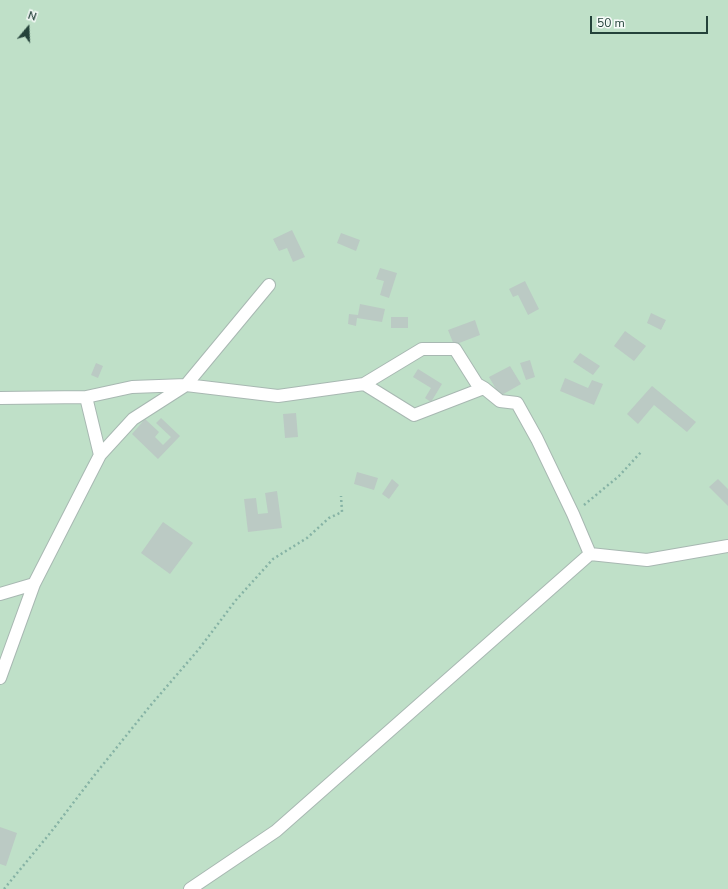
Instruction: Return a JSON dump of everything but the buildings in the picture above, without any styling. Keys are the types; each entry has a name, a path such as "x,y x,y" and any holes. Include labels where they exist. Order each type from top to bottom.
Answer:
{"street":[{"path":"0,678 34,584 100,455 133,419 186,385 269,285"},
{"path":"0,398 86,396 132,388 186,385 278,396 364,384 422,349 455,349 477,384 500,400 517,403 537,439 573,514 590,554"},
{"path":"364,384 414,415 484,388"},
{"path":"86,396 100,455"},
{"path":"190,889 276,831 590,554 647,560 728,546"},
{"path":"0,594 34,584"}],"path":[{"path":"573,514 619,476 642,451"},
{"path":"4,889 150,706 199,649 236,600 273,559 307,538 328,518 342,512 341,496"}],"green space":[{"path":"0,0 728,0 728,889 0,889"}]}
